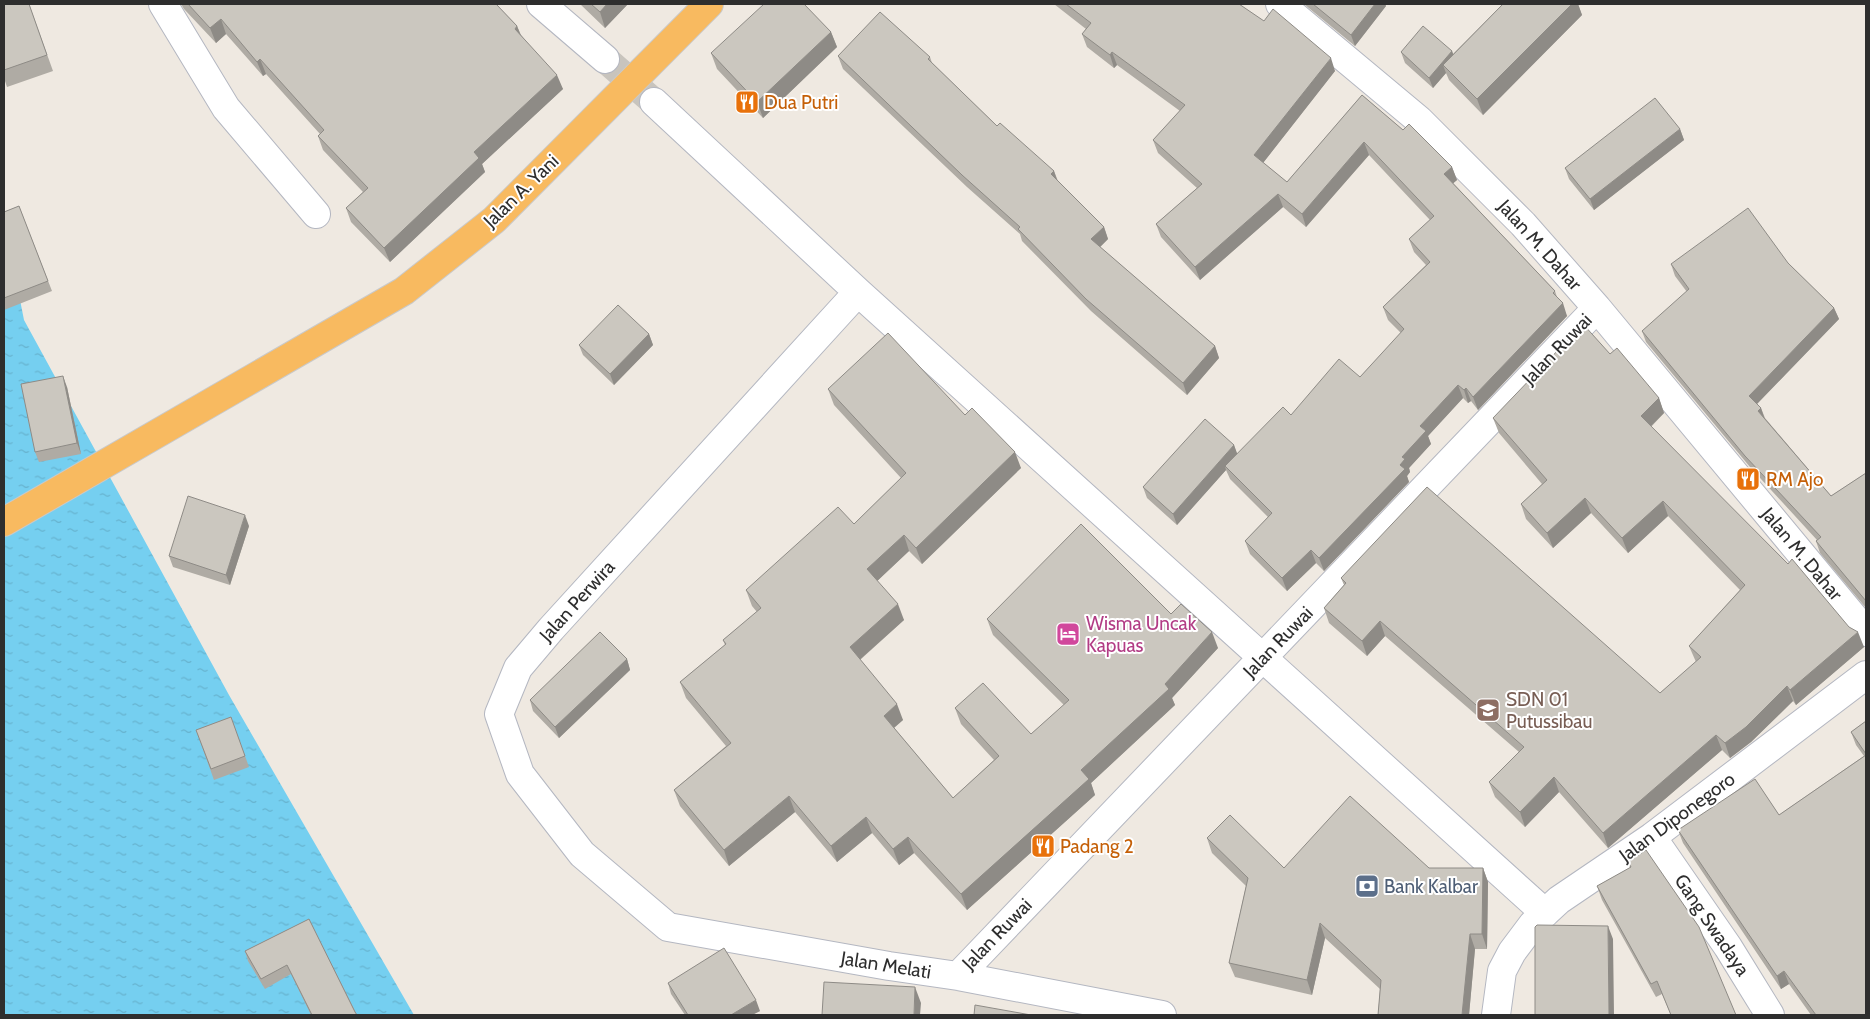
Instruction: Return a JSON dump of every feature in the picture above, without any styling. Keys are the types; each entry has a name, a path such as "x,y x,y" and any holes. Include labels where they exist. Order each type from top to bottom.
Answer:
{"highway":[{"name":"Jalan A. Yani","path":"4,522 404,291 494,220 709,4"}],"street":[{"path":"163,4 226,108 316,214"},
{"path":"541,4 605,59"},
{"name":"Jalan M. Dahar","path":"1280,4 1419,120 1523,224 1597,308 1866,632"},
{"path":"654,102 858,292 1545,913"},
{"name":"Jalan Perwira","path":"668,927 582,854 520,774 499,714 518,668 551,629 858,292"},
{"name":"Jalan Ruwai","path":"958,976 1597,308"},
{"name":"Jalan Diponegoro","path":"1496,1015 1502,971 1512,952 1533,924 1559,900 1652,836 1866,675"},
{"name":"Gang Swadaya","path":"1652,836 1728,947 1770,1015"},
{"name":"Jalan Melati","path":"668,927 879,965 958,976 1162,1015"}],"water":[{"path":"4,219 24,320 229,695 414,1015 4,1015"}],"building":[{"path":"4,4 29,4 47,55 4,70"},
{"path":"188,4 496,4 517,26 515,29 557,75 474,152 479,158 384,248 346,208 368,188 318,136 324,130 260,59 257,62 221,19 210,28"},
{"path":"591,4 607,4 600,12"},
{"path":"764,4 804,4 831,32 757,102 711,53"},
{"path":"1066,4 1239,4 1264,21 1273,9 1331,58 1254,155 1287,182 1362,95 1403,130 1409,124 1452,167 1444,174 1555,291 1553,293 1563,303 1473,397 1466,388 1464,390 1458,385 1420,426 1426,431 1402,457 1405,459 1400,465 1405,469 1319,558 1311,550 1282,578 1245,541 1272,513 1225,466 1283,407 1291,415 1339,359 1360,377 1404,329 1383,307 1430,262 1409,239 1434,216 1364,142 1302,214 1278,194 1195,267 1156,224 1202,184 1153,140 1185,105 1112,52 1110,55 1082,34 1091,23"},
{"path":"1313,4 1375,4 1351,35"},
{"path":"1503,4 1572,4 1477,99 1443,65"},
{"path":"880,12 930,57 928,59 997,126 1000,123 1054,171 1051,174 1104,227 1091,239 1215,346 1183,383 1086,299 1018,229 1020,227 962,175 838,56"},
{"path":"1423,26 1452,51 1429,78 1401,52"},
{"path":"1655,98 1680,129 1590,199 1565,168"},
{"path":"19,206 48,281 4,298 4,212"},
{"path":"1748,208 1788,263 1834,308 1749,396 1761,408 1758,411 1831,496 1866,473 1866,601 1816,541 1821,537 1745,456 1642,331 1689,289 1671,264"},
{"path":"618,305 649,334 610,374 579,345"},
{"path":"1583,324 1610,354 1617,348 1659,398 1641,416 1788,564 1792,559 1849,627 1858,632 1790,690 1787,686 1746,727 1725,743 1716,735 1603,833 1554,777 1520,812 1489,782 1524,747 1380,621 1362,641 1324,608 1346,583 1341,578 1427,487 1660,693 1701,657 1689,646 1745,585 1663,501 1622,538 1585,498 1547,533 1521,504 1547,480 1493,418"},
{"path":"888,333 965,415 972,408 1015,452 916,548 904,535 867,569 898,604 850,647 897,704 884,716 953,798 999,756 955,708 983,683 1031,734 1069,700 987,619 1081,524 1171,614 1181,604 1212,632 1165,684 1169,689 1081,770 1089,779 961,894 908,837 893,849 866,817 831,846 789,796 724,850 674,790 731,743 680,682 726,644 723,640 761,608 746,590 838,507 854,524 906,473 828,389"},
{"path":"63,376 77,443 35,452 21,384"},
{"path":"1205,419 1234,445 1173,514 1143,487"},
{"path":"188,496 245,515 226,575 169,556"},
{"path":"600,632 627,659 555,727 530,700"},
{"path":"231,717 245,756 211,769 196,730"},
{"path":"1866,721 1866,754 1851,732"},
{"path":"1866,755 1866,1015 1816,1015 1784,971 1777,976 1678,830 1755,779 1779,815"},
{"path":"1350,796 1429,868 1483,868 1482,934 1470,934 1462,1015 1378,1015 1381,980 1320,923 1307,980 1229,963 1248,878 1207,838 1230,815 1284,868"},
{"path":"1646,850 1699,927 1736,1015 1671,1015 1657,981 1651,984 1597,886 1631,867 1628,862"},
{"path":"309,919 357,1015 312,1015 287,965 261,979 245,951"},
{"path":"1537,925 1608,926 1609,1015 1535,1015 1535,927"},
{"path":"724,948 756,1000 731,1015 688,1015 668,983"},
{"path":"824,982 915,987 914,1015 822,1015"},
{"path":"975,1005 1031,1015 974,1015"}],"tunnel":[{"path":"605,59 654,102"}],"place":[{"name":"Dua Putri","path":"747,102"},
{"name":"RM Ajo","path":"1748,479"},
{"name":"Wisma Uncak Kapuas","path":"1068,634"},
{"name":"SDN 01 Putussibau","path":"1488,710"},
{"name":"Padang 2","path":"1043,846"},
{"name":"Bank Kalbar","path":"1367,886"}]}
